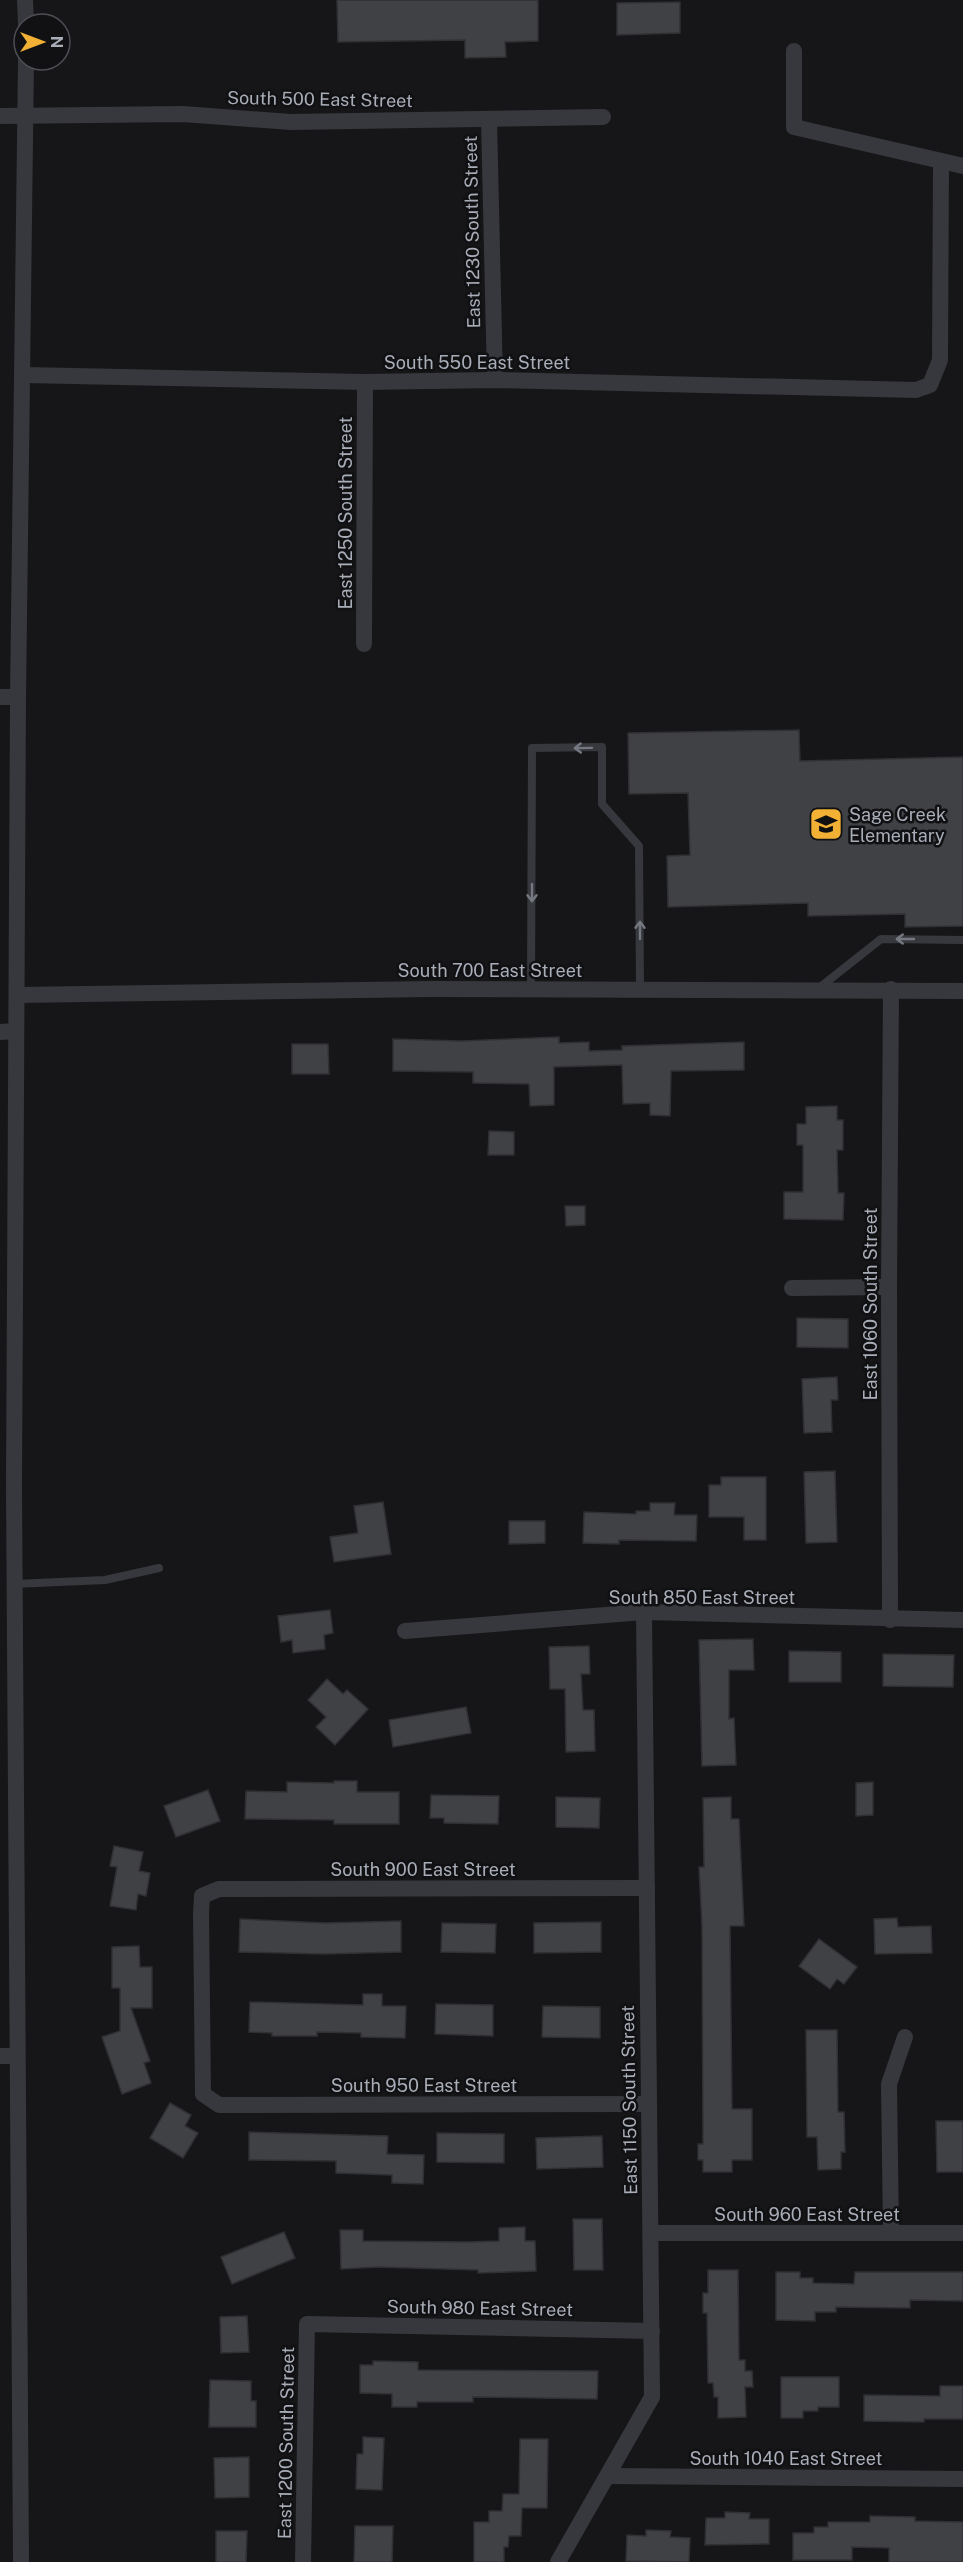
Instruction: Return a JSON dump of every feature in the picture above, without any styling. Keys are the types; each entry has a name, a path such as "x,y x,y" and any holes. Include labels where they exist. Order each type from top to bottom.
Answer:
{"street":[{"path":"794,51 794,127 963,166"},
{"path":"21,2562 17,2056 8,1756 14,1584 7,1487 8,1032 17,994 18,697 24,375 26,72"},
{"name":"South 500 East Street","path":"0,116 183,114 291,122 603,117"},
{"name":"East 1230 South Street","path":"489,119 495,380"},
{"name":"South 550 East Street","path":"24,375 365,382 495,380 916,390 930,385 940,360 941,162"},
{"name":"East 1250 South Street","path":"364,644 365,382"},
{"path":"0,697 18,697"},
{"name":"South 700 East Street","path":"17,994 819,988 963,991"},
{"name":"East 1060 South Street","path":"890,1620 888,1287 891,989"},
{"path":"792,1288 888,1287"},
{"name":"South 850 East Street","path":"405,1631 644,1612 890,1620 963,1620"},
{"name":"East 1150 South Street","path":"558,2562 652,2397 644,1612"},
{"name":"South 900 East Street","path":"203,2094 202,1896 219,1889 646,1888"},
{"path":"891,2233 888,2084 906,2037"},
{"path":"0,2056 17,2056"},
{"name":"South 950 East Street","path":"203,2094 219,2104 648,2104"},
{"name":"South 960 East Street","path":"651,2233 963,2233"},
{"name":"South 980 East Street","path":"307,2324 652,2331"},
{"name":"East 1200 South Street","path":"303,2562 307,2324"},
{"name":"South 1040 East Street","path":"608,2476 963,2479"}],"lane":[{"path":"531,990 532,748 602,747 602,804 639,846 640,989"},
{"path":"819,988 881,939 963,940"},
{"path":"14,1584 105,1580 159,1568"}],"building":[{"path":"337,0 538,0 538,41 505,42 506,57 465,58 465,40 338,42"},
{"path":"680,2 680,33 617,35 617,3"},
{"name":"Sage Creek Elementary","path":"799,730 800,761 963,757 963,926 905,927 905,914 808,916 808,903 668,907 667,856 690,855 688,793 629,794 628,733"},
{"path":"559,1037 559,1043 589,1042 589,1051 622,1050 622,1046 744,1042 744,1070 671,1071 670,1116 650,1115 650,1103 623,1104 622,1065 554,1067 554,1105 530,1106 529,1084 473,1083 473,1072 393,1071 393,1039 461,1041"},
{"path":"292,1044 328,1044 329,1074 292,1074"},
{"path":"837,1106 837,1120 843,1120 843,1150 837,1150 838,1193 844,1193 843,1220 784,1219 784,1192 803,1192 803,1145 797,1145 797,1124 806,1124 806,1107"},
{"path":"489,1131 514,1132 514,1155 488,1155"},
{"path":"565,1206 585,1206 585,1225 566,1226"},
{"path":"797,1318 848,1319 848,1348 797,1347"},
{"path":"837,1377 838,1400 831,1400 832,1432 804,1433 802,1379"},
{"path":"835,1471 837,1542 806,1543 804,1472"},
{"path":"721,1477 766,1477 766,1540 744,1540 744,1517 709,1517 709,1485 721,1485"},
{"path":"383,1502 391,1554 334,1562 330,1537 358,1533 354,1506"},
{"path":"650,1503 675,1503 674,1515 697,1515 696,1541 619,1540 619,1544 583,1543 584,1512 636,1514 636,1511 650,1511"},
{"path":"509,1521 545,1521 545,1543 509,1544"},
{"path":"330,1610 333,1633 324,1635 325,1649 293,1653 292,1640 281,1642 278,1616"},
{"path":"753,1639 754,1670 729,1670 729,1719 734,1718 736,1765 702,1766 699,1640"},
{"path":"589,1646 590,1674 581,1674 583,1710 594,1710 595,1751 566,1752 565,1689 550,1689 549,1647"},
{"path":"789,1651 841,1652 841,1682 789,1682"},
{"path":"883,1654 954,1655 953,1687 883,1686"},
{"path":"327,1679 343,1694 347,1690 368,1709 335,1745 316,1727 326,1717 308,1700"},
{"path":"466,1707 471,1733 393,1747 389,1720"},
{"path":"334,1781 357,1781 357,1792 399,1792 399,1824 334,1824 334,1820 245,1819 246,1791 287,1792 287,1782 334,1783"},
{"path":"873,1782 873,1815 856,1816 856,1783"},
{"path":"208,1790 220,1821 176,1837 164,1806"},
{"path":"431,1795 499,1796 498,1824 444,1823 444,1818 430,1818"},
{"path":"556,1797 600,1798 599,1828 556,1827"},
{"path":"731,1797 731,1819 739,1819 744,1926 730,1926 732,2109 752,2109 752,2160 732,2160 732,2172 703,2172 703,2160 698,2160 698,2144 703,2144 702,1927 699,1867 704,1867 703,1798"},
{"path":"114,1846 143,1852 139,1871 150,1873 146,1896 138,1894 136,1910 110,1906 117,1867 110,1866"},
{"path":"897,1918 898,1927 931,1926 932,1953 875,1954 874,1919"},
{"path":"240,1919 325,1923 401,1921 401,1952 323,1954 239,1952"},
{"path":"601,1922 601,1952 534,1953 534,1923"},
{"path":"442,1923 496,1924 495,1953 441,1952"},
{"path":"819,1939 857,1967 844,1984 837,1979 830,1989 799,1966"},
{"path":"139,1946 140,1967 152,1967 152,2008 131,2008 150,2061 144,2063 151,2083 122,2094 102,2037 120,2031 120,1988 112,1988 112,1947"},
{"path":"363,1994 382,1994 382,2006 406,2006 405,2038 361,2037 361,2033 317,2032 317,2036 272,2036 272,2033 249,2032 250,2002 363,2005"},
{"path":"436,2004 493,2005 493,2036 435,2034"},
{"path":"543,2006 600,2007 600,2038 542,2037"},
{"path":"806,2030 837,2030 838,2112 844,2112 845,2152 841,2152 841,2169 818,2170 817,2137 807,2137"},
{"path":"170,2103 191,2115 185,2126 198,2133 183,2158 150,2138"},
{"path":"936,2121 963,2121 963,2172 937,2172"},
{"path":"249,2132 388,2136 387,2154 424,2155 423,2184 392,2183 392,2175 336,2173 336,2161 249,2160"},
{"path":"437,2133 504,2134 504,2163 437,2162"},
{"path":"602,2136 603,2167 537,2169 536,2138"},
{"path":"573,2219 602,2219 603,2270 574,2270"},
{"path":"525,2227 525,2241 535,2241 536,2271 478,2273 478,2270 377,2267 341,2269 340,2230 363,2230 363,2241 467,2242 499,2241 499,2228"},
{"path":"284,2232 295,2258 232,2284 221,2257"},
{"path":"708,2270 738,2270 739,2360 745,2360 745,2371 752,2371 753,2387 745,2387 746,2417 718,2418 718,2397 714,2397 713,2383 708,2383 707,2313 703,2313 703,2293 708,2293"},
{"path":"776,2272 800,2272 800,2278 813,2278 813,2283 854,2284 855,2272 963,2272 963,2301 910,2300 910,2308 836,2307 836,2312 815,2312 815,2321 776,2320"},
{"path":"247,2316 249,2352 221,2353 220,2317"},
{"path":"373,2361 418,2362 418,2370 598,2371 597,2399 473,2397 473,2402 417,2402 417,2407 392,2407 392,2394 360,2393 360,2365 373,2365"},
{"path":"781,2377 839,2377 839,2407 818,2407 818,2411 803,2411 803,2418 781,2418"},
{"path":"210,2380 251,2381 251,2401 256,2401 256,2427 209,2427"},
{"path":"940,2386 963,2386 963,2419 924,2419 924,2422 864,2421 864,2395 940,2396"},
{"path":"363,2437 384,2438 382,2490 356,2489 357,2454 363,2454"},
{"path":"520,2439 548,2439 547,2508 522,2508 521,2536 509,2536 508,2547 504,2547 504,2562 474,2562 474,2522 489,2522 489,2511 502,2511 503,2494 519,2494"},
{"path":"249,2457 249,2497 215,2498 214,2458"},
{"path":"725,2512 750,2513 749,2519 769,2519 769,2544 705,2545 706,2518 725,2518"},
{"path":"870,2516 915,2517 915,2521 963,2522 963,2562 889,2562 889,2548 852,2547 852,2560 793,2560 793,2533 814,2533 814,2527 828,2527 828,2522 870,2522"},
{"path":"355,2526 393,2526 392,2562 354,2562"},
{"path":"646,2530 671,2531 670,2537 690,2538 689,2562 626,2561 627,2535 646,2536"},
{"path":"216,2531 247,2531 246,2562 216,2562"}],"place":[{"name":"Sage Creek Elementary","path":"826,824"}]}
